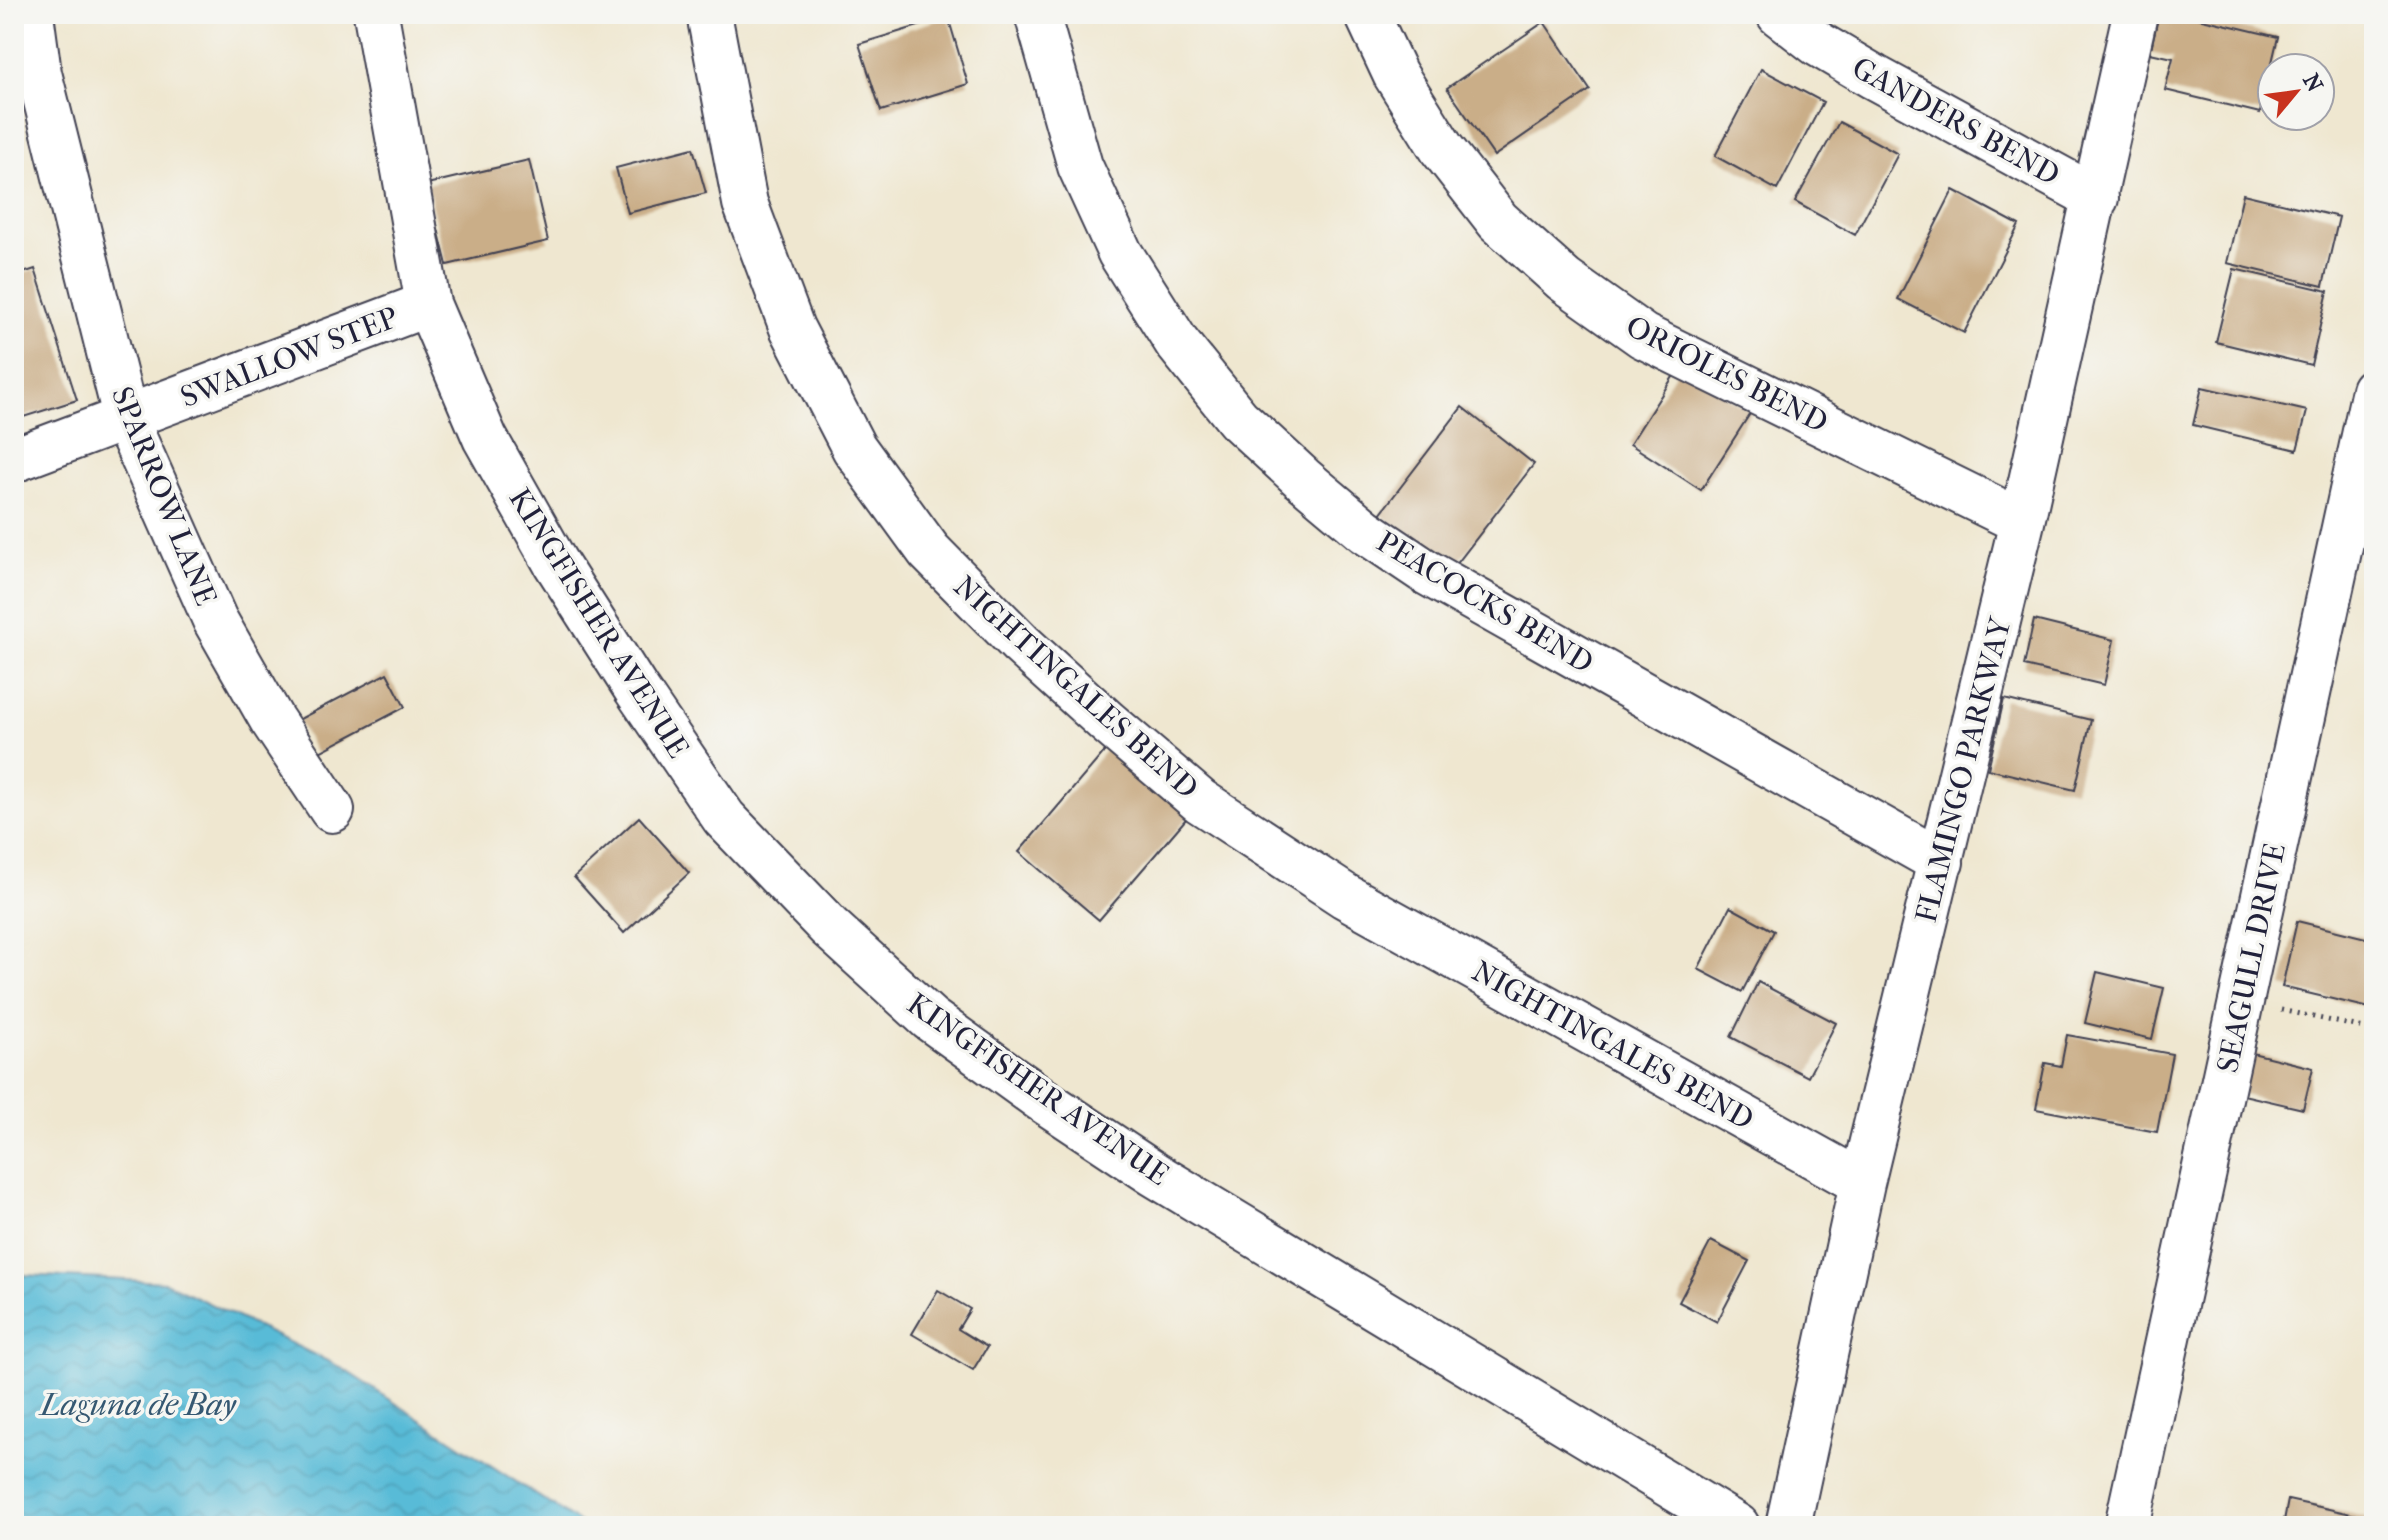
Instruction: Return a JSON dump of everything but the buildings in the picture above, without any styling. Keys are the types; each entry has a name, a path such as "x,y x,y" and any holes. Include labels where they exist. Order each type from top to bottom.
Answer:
{"street":[{"name":"SPARROW LANE","path":"31,14 39,73 126,420 215,620 272,720 332,810"},
{"name":"KINGFISHER AVENUE","path":"376,14 428,304 485,438 555,562 724,818 829,927 930,1019 1041,1099 1154,1174 1737,1526"},
{"name":"NIGHTINGALES BEND","path":"709,14 745,203 792,328 854,448 929,551 959,582 1021,644 1107,722 1214,810 1345,896 1862,1183"},
{"name":"PEACOCKS BEND","path":"1037,14 1080,166 1120,253 1177,343 1238,419 1291,469 1365,531 1426,572 1941,862"},
{"name":"ORIOLES BEND","path":"1367,14 1395,74 1442,149 1498,221 1564,280 1643,336 2022,522"},
{"name":"GANDERS BEND","path":"1779,14 1818,44 1874,77 2096,198"},
{"name":"FLAMINGO PARKWAY","path":"1788,1526 1862,1183 2022,522 2135,14"},
{"name":"SWALLOW STEP","path":"14,460 428,304"},
{"name":"SEAGULL DRIVE","path":"2127,1526 2374,390"}],"path":[{"path":"2241,1001 2374,1030"}],"water":[{"name":"Laguna de Bay","path":"23,1275 165,1282 340,1367 584,1526 14,1526 14,1278"}]}
